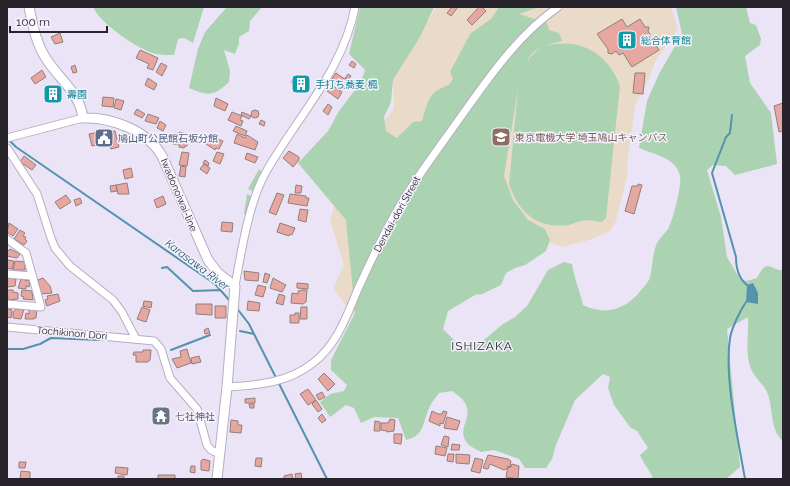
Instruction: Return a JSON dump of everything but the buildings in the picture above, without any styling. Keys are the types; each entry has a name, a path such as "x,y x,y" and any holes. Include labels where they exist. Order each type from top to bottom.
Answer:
{"main road":[{"path":"29,7 35,34 42,52 77,96 82,106 83,118"},
{"name":"Iwadonoiwai-line","path":"83,118 107,119 128,128 154,144 162,156 208,260 218,273 235,290"},
{"path":"217,479 227,387 235,290"}],"street":[{"path":"235,290 253,206 265,172 334,66 346,42 355,7"},
{"name":"Dendai-dori Street","path":"227,387 269,383 285,379 314,363 333,342 386,230 418,176 509,52 527,33 558,7"},
{"path":"7,138 83,118"},
{"path":"7,148 37,194 50,238 55,248 70,266 113,300 122,312 136,339"},
{"path":"7,239 26,252 41,308 7,304"},
{"path":"7,274 32,276"},
{"name":"Tochikinori Dori","path":"7,327 154,341 159,346 170,378 197,409 207,445 211,450 220,454"}],"shaded area":[{"name":"東京電機大学 埼玉鳩山キャンパス","path":"436,7 671,7 678,30 656,60 635,106 627,165 628,173 616,221 610,231 589,240 562,247 509,227 354,316 333,288 344,265 330,220 346,168 394,109 393,80"}],"green space":[{"path":"93,7 204,7 193,43 184,38 178,39 174,55 163,55 148,51 130,42 103,21"},
{"path":"227,7 262,7 250,21 249,31 239,37 239,43 235,54 224,50 230,71 229,82 214,93 201,93 189,88 198,49 205,32"},
{"path":"360,7 434,7 420,37 393,80 391,102 384,117 386,131 397,138 413,122 422,121 430,98 437,91 449,85 453,79 450,72 470,34 491,19 499,7 539,7 519,14 547,23 549,30 559,33 562,41 544,46 568,44 588,48 604,60 616,76 620,86 606,218 602,222 586,220 569,225 558,226 548,224 531,217 518,203 509,184 518,89 504,176 513,200 528,220 545,229 550,240 546,251 525,265 506,273 501,285 482,294 475,295 448,311 443,329 458,344 473,344 484,340 503,324 515,317 527,306 548,270 564,262 572,264 583,305 591,308 600,310 615,309 629,302 646,285 650,277 656,246 658,241 668,229 677,203 680,187 680,176 674,165 664,158 639,148 647,101 659,74 682,34 676,7 746,7 750,23 756,25 761,39 760,45 745,56 750,83 771,113 777,164 735,175 726,166 713,165 707,170 721,217 727,257 740,279 747,281 757,278 761,271 767,266 783,270 783,441 776,431 767,392 751,370 747,348 748,317 727,329 740,467 726,479 653,479 640,455 648,448 637,431 630,427 614,405 608,388 610,377 603,374 575,400 556,445 552,459 546,468 525,468 519,459 494,450 481,452 468,444 463,430 468,412 466,405 462,399 452,391 439,393 427,412 420,431 417,435 406,440 398,418 374,417 361,423 354,408 346,405 330,417 320,402 330,394 344,391 347,385 331,370 331,360 355,313 346,220 298,163 328,131 339,111 361,82 365,70 349,54","holes":["539,48 527,61 530,56 534,52"]},
{"path":"259,169 263,173 254,192 248,189"},
{"path":"247,194 253,197 247,219 244,213"}],"water":[{"path":"753,283 758,293 758,304 746,302 747,285"}],"waterway":[{"path":"732,115 730,133 726,137 712,173 736,257 738,272 741,279 747,285"},
{"name":"Karasawa River","path":"8,139 16,147 215,284 230,301"},
{"path":"162,268 167,267 193,291 221,290"},
{"path":"745,479 730,389 729,354 732,329 746,302"},
{"name":"Karasawa River","path":"236,307 249,324 327,479"},
{"path":"240,331 254,334"},
{"path":"171,350 210,335"},
{"path":"7,349 23,349 40,344 51,338 99,340"}],"place":[{"name":"総合体育館","path":"627,40"},
{"name":"手打ち蕎麦 楓","path":"301,84"},
{"name":"壽園","path":"53,94"},
{"name":"東京電機大学 埼玉鳩山キャンパス","path":"501,137"},
{"name":"鳩山町公民館石坂分館","path":"104,138"},
{"name":"七社神社","path":"161,416"}],"district":[{"name":"ISHIZAKA","path":"482,346"}]}
